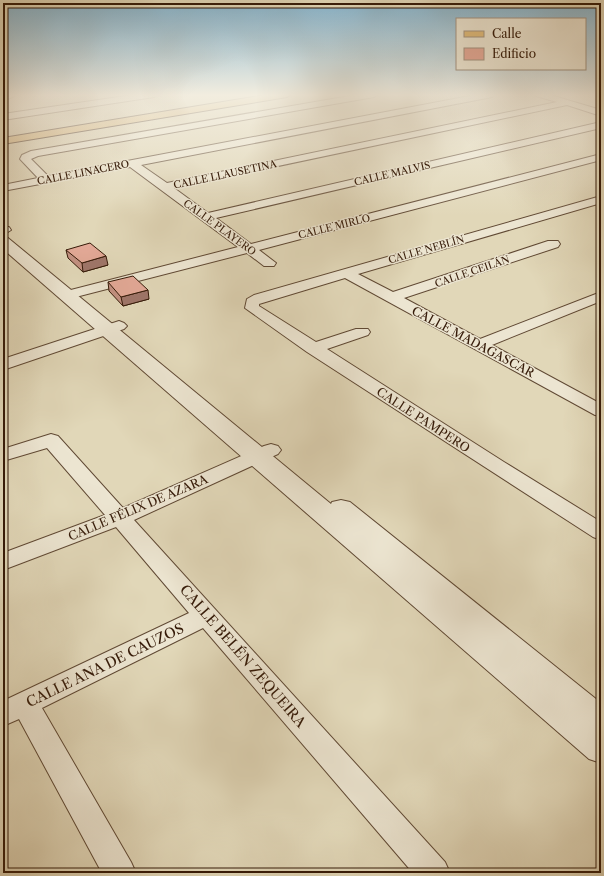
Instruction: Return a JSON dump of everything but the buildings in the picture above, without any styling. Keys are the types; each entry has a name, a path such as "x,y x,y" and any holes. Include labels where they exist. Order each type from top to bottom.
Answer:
{"main road":[{"path":"3,141 40,135"}],"street":[{"path":"45,179 26,158 35,154 143,135"},
{"name":"CALLE LINACERO","path":"3,188 277,135"},
{"name":"CALLE LLAUSETINA","path":"165,187 415,135"},
{"name":"CALLE MALVIS","path":"206,217 559,135"},
{"name":"CALLE MIRLO","path":"74,293 601,157"},
{"name":"CALLE PLAYERO","path":"132,163 269,263"},
{"name":"CALLE NEBLÍN","path":"252,302 259,298 345,272 601,199"},
{"path":"584,204 601,211"},
{"path":"3,233 264,454 601,748"},
{"name":"CALLE CEILÁN","path":"391,298 553,244"},
{"name":"CALLE MADAGASCAR","path":"345,272 601,411"},
{"path":"478,345 601,296"},
{"name":"CALLE PAMPERO","path":"252,302 252,308 313,349 601,532"},
{"path":"3,364 114,327"},
{"path":"313,349 362,332"},
{"path":"583,402 601,393"},
{"name":"CALLE BELÉN ZEQUEIRA","path":"3,455 51,440 434,873"},
{"path":"264,454 601,722"},
{"name":"CALLE FÉLIX DE AZARA","path":"3,562 121,518 264,454"},
{"name":"CALLE ANA DE CAUZOS","path":"14,709 207,615"},
{"path":"14,709 120,873"}]}
